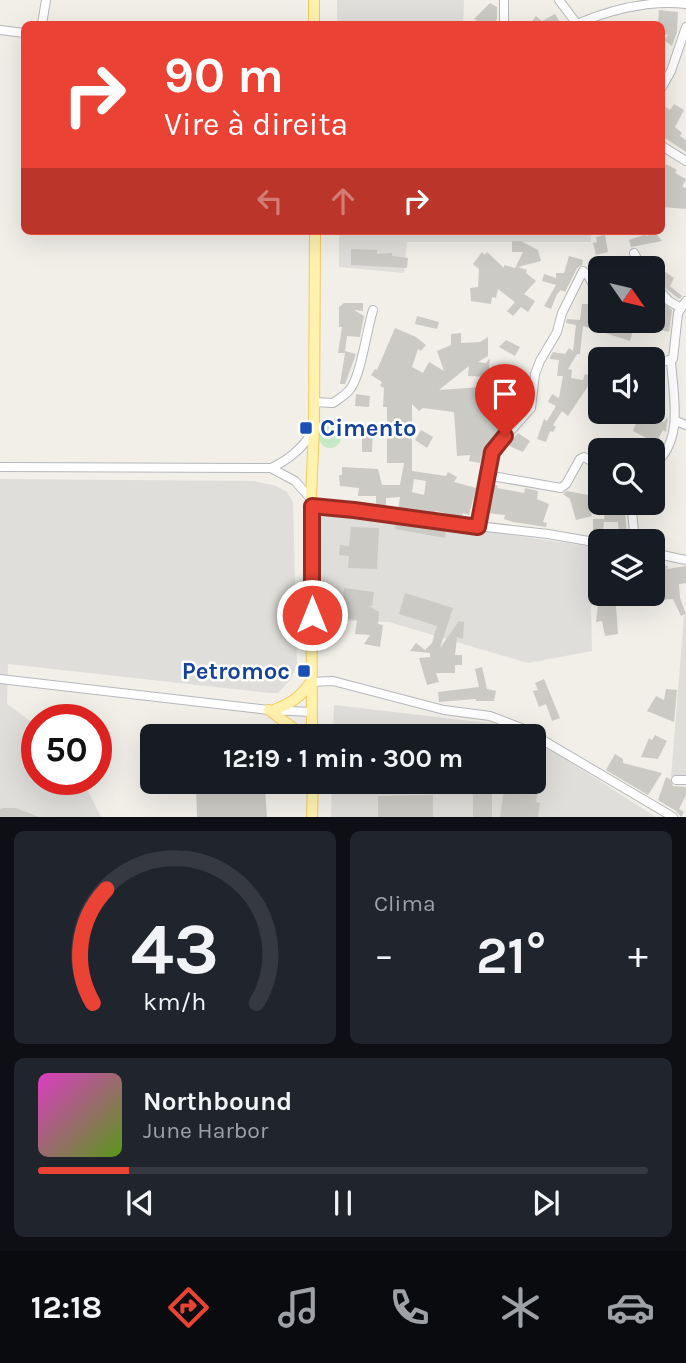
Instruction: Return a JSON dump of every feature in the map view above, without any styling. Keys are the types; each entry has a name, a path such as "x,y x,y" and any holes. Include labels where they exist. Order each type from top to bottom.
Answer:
{"main road":[{"path":"314,0 314,21"},
{"path":"311,724 315,235"},
{"path":"272,709 292,702 303,694 311,682"},
{"path":"272,709 290,724"},
{"path":"312,817 313,794"}],"street":[{"path":"42,21 46,0"},
{"path":"503,0 504,21"},
{"path":"559,0 575,21"},
{"path":"586,21 640,3 658,1 686,4"},
{"path":"665,82 686,27"},
{"path":"0,30 21,33"},
{"path":"665,148 686,161"},
{"path":"478,527 492,452 531,408 535,374 540,360 557,332 562,313 583,271 588,276"},
{"path":"665,296 683,305 671,361 676,421 665,451"},
{"path":"314,402 333,403 352,387 373,310"},
{"path":"665,362 671,361"},
{"path":"676,421 686,425"},
{"path":"0,467 271,468 299,451 313,432"},
{"path":"486,475 561,488 580,458 588,459"},
{"path":"271,468 295,481 312,503 588,541"},
{"path":"665,556 686,560"},
{"path":"0,679 311,712"},
{"path":"311,682 333,681 444,710 490,716 524,729 673,817"}],"shaded area":[{"path":"337,0 464,0 463,21 337,21"},
{"path":"339,235 591,235 591,242 407,242 404,273 339,267"},
{"path":"0,479 254,481 276,486 287,492 293,502 297,664 291,679 278,693 269,693 8,664 7,704 21,714 21,795 90,795 101,817 0,817"},
{"path":"321,507 588,546 588,606 592,606 592,651 528,663 389,622 322,620"},
{"path":"686,616 686,778 671,777"},
{"path":"334,705 497,724 333,724"},
{"path":"546,747 656,817 331,817 332,794 546,794"}],"green space":[{"path":"330,426 338,429 341,437 338,445 330,448 322,445 319,437 322,429"}],"building":[{"path":"490,3 497,7 496,21 474,19"},
{"path":"659,10 678,12 677,32 672,46 665,41 668,35 665,34 665,21 658,21"},
{"path":"555,14 559,21 542,21"},
{"path":"674,104 684,110 675,127 686,140 686,152 665,138 665,106 670,110"},
{"path":"666,164 677,170 675,173 686,179 682,187 686,188 686,209 665,207"},
{"path":"605,235 608,252 596,255 593,243 597,242 596,237"},
{"path":"657,235 662,241 631,247 629,240"},
{"path":"512,241 521,241 538,250 541,261 518,267 527,270 526,273 536,281 524,294 535,301 528,312 521,307 513,316 507,311 515,302 498,289 491,304 471,301 470,288 478,287 479,269 473,264 482,252 485,255 487,252 504,268 504,265 515,268 523,252 512,252"},
{"path":"351,249 377,250 377,254 392,253 392,256 408,258 407,268 351,265"},
{"path":"569,256 583,260 582,265 577,268 565,292 561,290 557,294 551,309 544,306 556,285 542,281 544,274 556,278 556,273 564,273"},
{"path":"665,272 674,278 670,286 682,296 679,299 665,288"},
{"path":"344,303 363,303 363,311 354,310 364,316 360,337 347,336 345,351 356,354 345,384 340,384 345,353 338,353 342,327 339,327 339,307"},
{"path":"582,304 588,304 588,328 583,326 580,354 577,354 568,369 572,370 571,378 583,380 585,374 588,375 588,386 568,416 562,411 546,442 537,439 544,419 547,421 556,406 548,402 552,394 559,398 563,376 557,376 559,360 550,357 553,352 565,354 569,348 573,351 576,325 566,323 567,319 580,320"},
{"path":"665,304 672,310 669,332 665,331"},
{"path":"417,316 439,322 437,329 415,324"},
{"path":"395,328 416,337 426,345 421,351 418,349 412,367 423,373 429,362 444,371 437,351 451,345 451,334 461,333 461,343 480,342 488,337 488,356 478,362 486,363 490,358 488,377 468,376 469,366 439,390 481,387 504,393 496,408 511,416 496,438 494,436 485,454 482,454 480,463 469,461 470,455 457,456 454,412 423,408 419,411 412,404 412,471 446,476 448,472 457,477 454,482 476,488 469,515 463,513 462,517 436,511 435,514 398,510 400,497 386,498 386,508 376,508 376,496 358,496 359,488 340,486 339,475 342,475 342,467 378,469 382,485 400,485 404,463 387,463 387,407 383,407 384,388 380,386 382,382 371,375 377,370","holes":["414,479 426,481 424,495 412,492"]},
{"path":"605,333 632,333 630,341"},
{"path":"506,340 520,347 515,356 499,347"},
{"path":"518,384 526,386 527,389 525,405 516,415 511,411"},
{"path":"356,394 370,396 369,407 355,406"},
{"path":"668,417 666,432 663,430 659,438 646,438 633,431 636,424 665,424"},
{"path":"362,424 373,425 372,452 362,452"},
{"path":"421,430 433,437 427,448 415,440"},
{"path":"518,433 530,441 523,452 507,445"},
{"path":"493,484 498,486 497,488 524,493 525,488 538,491 537,499 549,504 543,522 547,523 546,527 513,522 504,519 505,515 487,513"},
{"path":"567,491 588,495 588,515 592,516 576,520 570,499 563,494"},
{"path":"604,515 625,515 626,529 618,529 618,522 604,522"},
{"path":"593,519 604,519 603,529 593,529"},
{"path":"396,523 446,529 445,538 395,529"},
{"path":"351,527 379,528 377,569 348,568 349,556 339,555 340,545 349,546"},
{"path":"665,566 668,566 667,569 686,566 686,583 679,584 680,598 686,614 681,616 673,599 665,599"},
{"path":"344,588 374,592 372,606 369,606 379,612 378,624 383,625 380,647 364,644 370,635 355,634 357,620 340,617 340,597 343,597"},
{"path":"405,593 453,608 440,648 459,621 464,622 463,639 457,637 455,655 462,655 462,665 455,665 455,673 436,673 439,682 427,685 419,658 430,657 430,653 410,651 416,643 425,650 432,643 437,626 399,614"},
{"path":"598,606 616,606 618,634 605,636 602,621 596,622"},
{"path":"482,667 487,689 496,691 494,701 476,699 439,702 438,692 479,687 475,669"},
{"path":"544,679 560,718 552,721 546,704 539,707 533,691 538,690 535,683"},
{"path":"666,689 677,690 674,722 647,711 656,696 664,700"},
{"path":"655,735 667,741 658,759 641,757 649,738 652,740"},
{"path":"615,754 623,759 623,763 662,773 648,795 606,770"},
{"path":"666,777 673,786 686,787 686,795 679,809 684,812 681,817 658,800"},
{"path":"196,794 265,794 267,817 197,817"},
{"path":"473,794 492,794 492,817 473,817"},
{"path":"503,794 537,794 536,802 540,803 538,817 500,817"},
{"path":"433,795 433,817 378,817 378,796"},
{"path":"16,808 39,817 0,817 0,809"}],"place":[{"name":"Cimento","path":"306,428"},
{"name":"Petromoc","path":"304,671"}],"route":[{"path":"312,615 312,506 478,527 492,452 505,436"}]}
